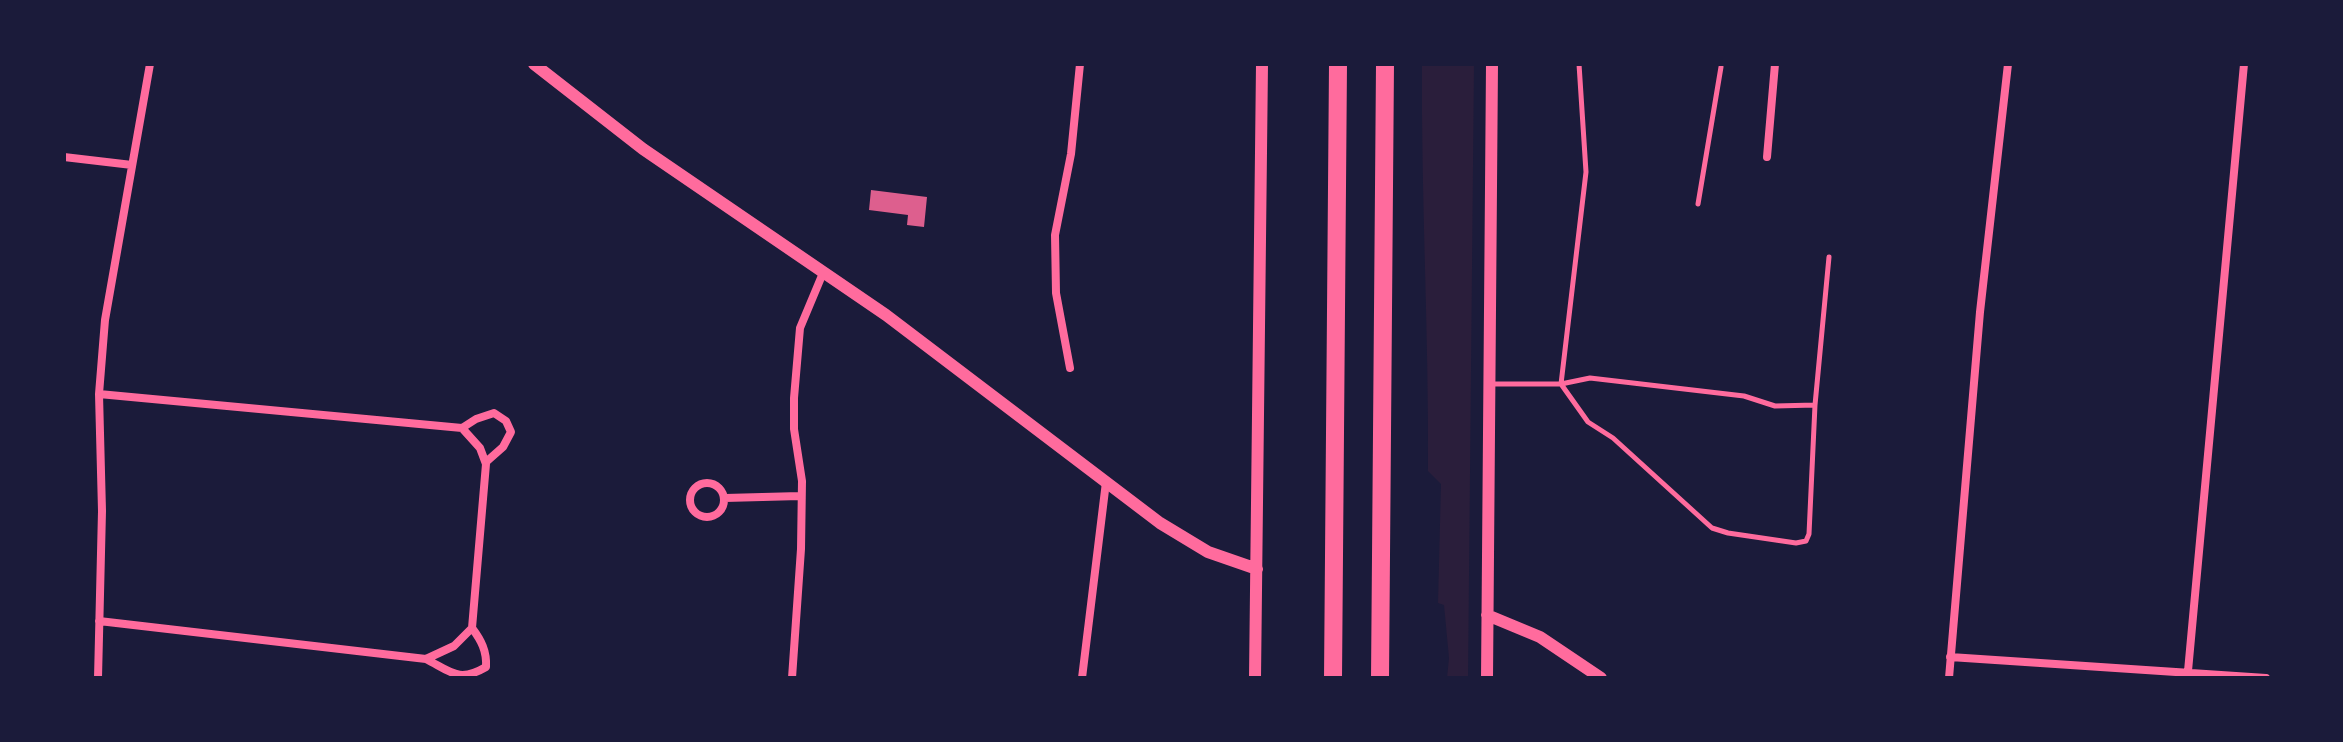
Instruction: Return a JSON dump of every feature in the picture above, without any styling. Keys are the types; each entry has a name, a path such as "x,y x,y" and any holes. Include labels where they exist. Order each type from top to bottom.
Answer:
{"highway":[{"path":"1333,678 1338,64"},
{"path":"1380,678 1385,64"}],"street":[{"path":"98,678 102,511 99,394 105,320 150,64"},
{"path":"534,64 643,149 886,315 1160,523 1208,552 1257,569"},
{"path":"1070,368 1056,293 1055,235 1071,154 1080,64"},
{"path":"1255,678 1262,64"},
{"path":"1487,678 1492,64"},
{"path":"1767,157 1775,64"},
{"path":"1949,678 1980,312 2008,64"},
{"path":"2188,671 2244,64"},
{"path":"64,157 132,165"},
{"path":"792,678 801,549 802,481 794,429 794,398 800,328 823,273"},
{"path":"99,394 462,428 494,413 506,421 511,432 503,447 486,462"},
{"path":"426,659 454,646 472,628 486,462 480,448 462,428"},
{"path":"705,482 720,488 725,498 722,510 713,517 701,516 690,504 691,492 705,482"},
{"path":"1082,678 1106,482"},
{"path":"725,498 800,496"},
{"path":"1487,615 1540,637 1601,678"},
{"path":"99,621 426,659 455,675 469,676 486,667 487,656 472,628"},
{"path":"1950,657 2266,678"}],"lane":[{"path":"1579,64 1586,172 1561,384 1588,422 1613,438 1712,528 1796,543 1806,541 1809,534 1815,405 1829,257"},
{"path":"1698,204 1721,67"},
{"path":"1489,384 1561,384 1590,378 1744,396 1775,406 1815,405"}],"shaded area":[{"path":"1422,64 1474,64 1468,678 1447,678 1449,658 1444,605 1438,603 1441,484 1428,471"}],"building":[{"path":"871,190 927,197 924,227 907,225 908,215 869,210"}]}
